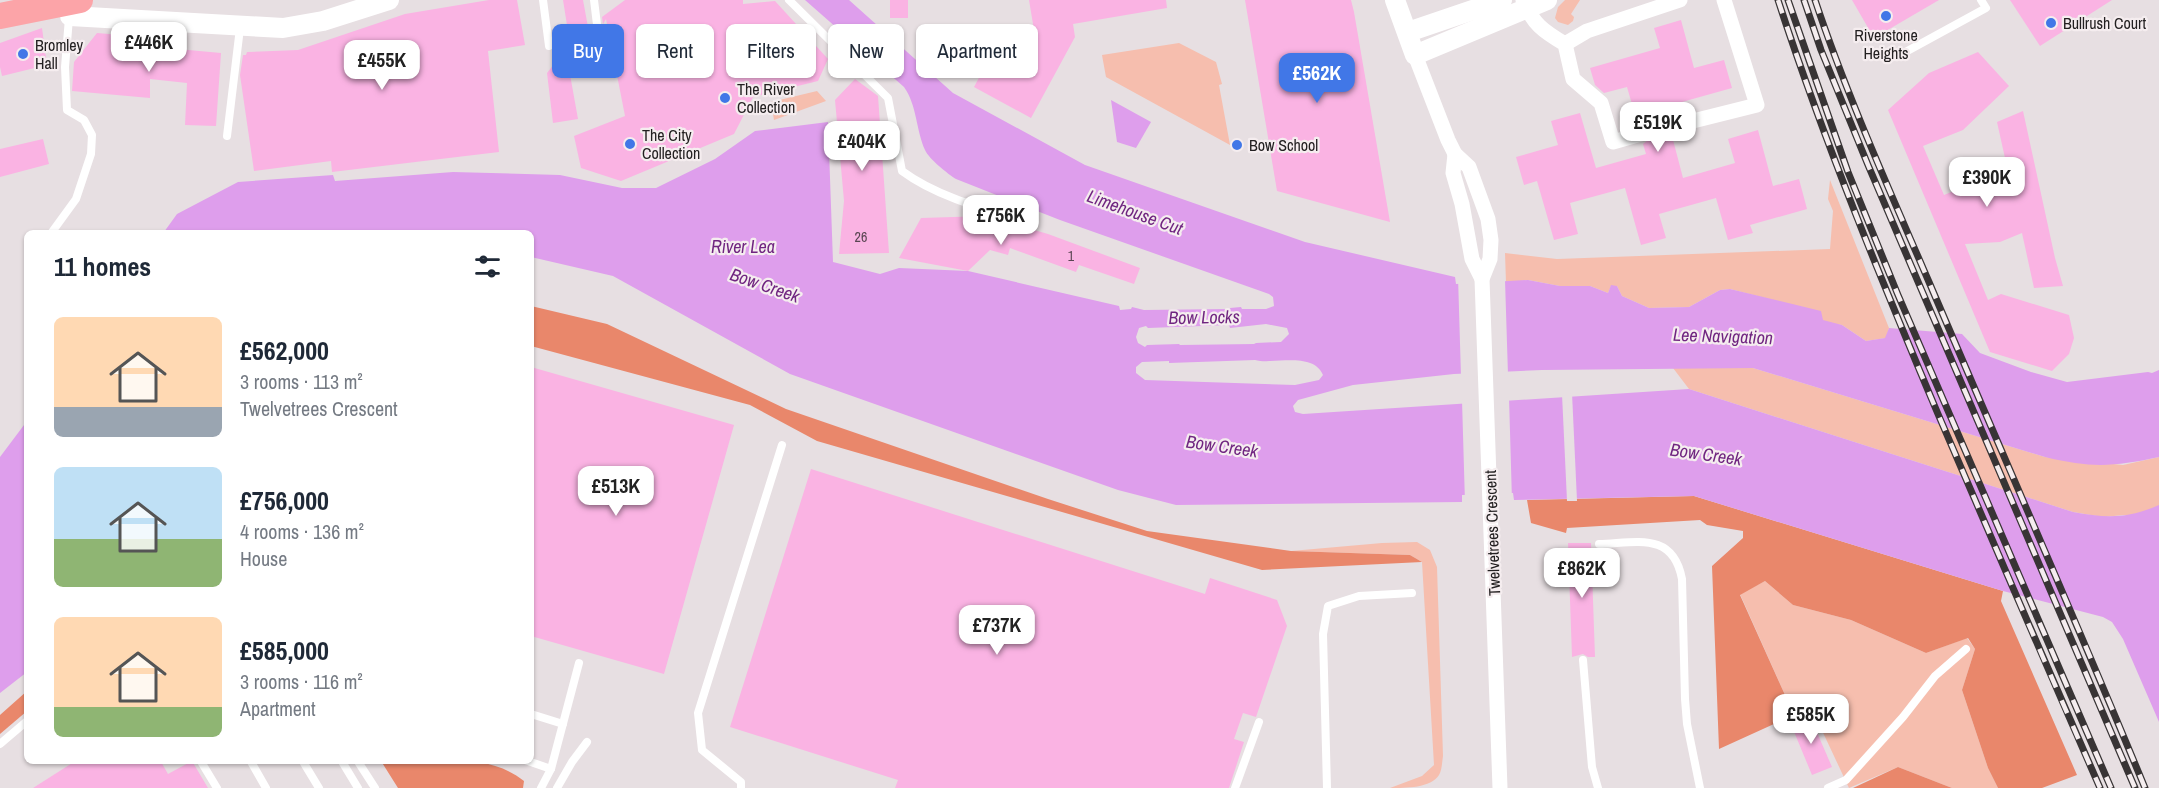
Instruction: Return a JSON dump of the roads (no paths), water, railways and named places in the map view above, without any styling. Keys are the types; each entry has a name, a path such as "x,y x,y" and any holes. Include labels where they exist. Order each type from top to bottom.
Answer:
{"highway":[{"path":"6,14 75,8"}],"street":[{"path":"75,8 240,26 283,28 323,21 389,0"},
{"name":"Twelvetrees Crescent","path":"1395,0 1448,140 1455,154 1469,167 1489,222 1490,259 1482,279 1500,788"},
{"path":"1408,32 1502,0"},
{"path":"1415,54 1525,5 1547,0"},
{"path":"1565,44 1587,31 1680,0"},
{"path":"1669,127 1757,105 1724,0"},
{"path":"1525,5 1542,31 1565,44 1573,79 1601,103 1612,142 1641,134"},
{"name":"Twelvetrees Crescent","path":"1455,154 1453,173 1462,204 1472,259 1482,279"}],"lane":[{"path":"543,0 549,46"},
{"path":"594,0 597,24"},
{"path":"789,0 888,98 902,171 918,182 975,206 1012,217"},
{"path":"1900,55 1986,8 1981,0"},
{"path":"53,230 76,199 91,154 92,135 84,120 67,110 65,67 75,8"},
{"path":"227,136 240,26"},
{"path":"741,788 741,782 702,750 698,713 782,445"},
{"path":"1599,544 1652,543 1662,545 1671,552 1677,562 1682,579 1686,716 1700,788"},
{"path":"1327,788 1323,634 1328,606 1359,596 1412,593"},
{"path":"1828,788 1846,780 1903,717 1935,676 1966,650"},
{"path":"1583,660 1592,767 1599,788"},
{"path":"541,788 551,769 579,663"},
{"path":"534,715 563,724"},
{"path":"1234,788 1259,722"},
{"path":"0,744 24,724"},
{"path":"557,788 587,742"},
{"path":"534,763 551,769"},
{"path":"202,764 217,788"},
{"path":"252,764 266,788"},
{"path":"304,764 319,788"},
{"path":"343,764 358,788"},
{"path":"360,764 375,788"}],"water":[{"name":"River Lea","path":"805,0 849,0 876,24 832,24"},
{"name":"River Lea","path":"904,49 916,60 916,78 936,78 953,93 1085,165 1305,242 1455,277 1456,284 1528,280 1560,286 1590,286 1608,293 1611,285 1617,286 1622,296 1649,308 1689,307 1720,290 1730,289 1821,311 1823,320 1842,325 1866,341 1885,338 1889,328 1962,334 1980,353 2031,372 2067,382 2152,373 2159,370 2159,457 2102,465 2045,457 1753,368 1542,370 1454,374 1353,385 1298,400 1293,406 1295,412 1303,414 1689,389 2073,512 2116,516 2137,513 2159,505 2159,722 2123,639 2112,622 2103,617 2003,591 1694,496 1514,500 1513,493 1462,495 1462,502 1176,505 1118,490 790,374 613,276 534,258 534,230 165,230 177,214 238,182 333,175 335,181 453,172 560,175 622,188 656,188 715,159 755,131 828,122 833,262 880,274 899,268 968,271 1119,306 1120,310 1132,307 1144,310 1241,307 1242,309 1266,309 1274,306 1273,297 1269,294 1060,220 956,179 927,154 912,102 904,87 894,78 904,78","holes":["1266,324 1287,328 1289,334 1281,342 1147,345 1145,347 1138,343 1136,337 1139,328 1146,326 1148,328 1229,325 1230,328","1292,360 1311,363 1323,375 1319,380 1295,385 1145,380 1136,373 1136,367 1142,362"]},
{"path":"1111,100 1151,122 1136,148 1117,142"},
{"path":"24,425 24,674 0,693 0,457"}],"railway":[{"path":"1778,0 1853,208 1895,311 2100,788"},
{"path":"1788,0 1848,172 1898,295 2111,788"},
{"path":"1804,0 1821,50 1868,165 2135,788"},
{"path":"1815,0 1869,142 2145,788"}],"place":[{"name":"Riverstone Heights","path":"1886,16"},
{"name":"Bullrush Court","path":"2051,23"},
{"name":"Bromley Hall","path":"23,54"},
{"name":"The River Collection","path":"725,98"},
{"name":"The City Collection","path":"630,144"},
{"name":"Bow School","path":"1237,145"}],"water label":[{"name":"Limehouse Cut","path":"1135,212"},
{"name":"Bow Creek","path":"765,285"},
{"name":"Bow Locks","path":"1204,317"},
{"name":"Lee Navigation","path":"1723,336"},
{"name":"Bow Creek","path":"1222,446"},
{"name":"Bow Creek","path":"1706,454"}]}
